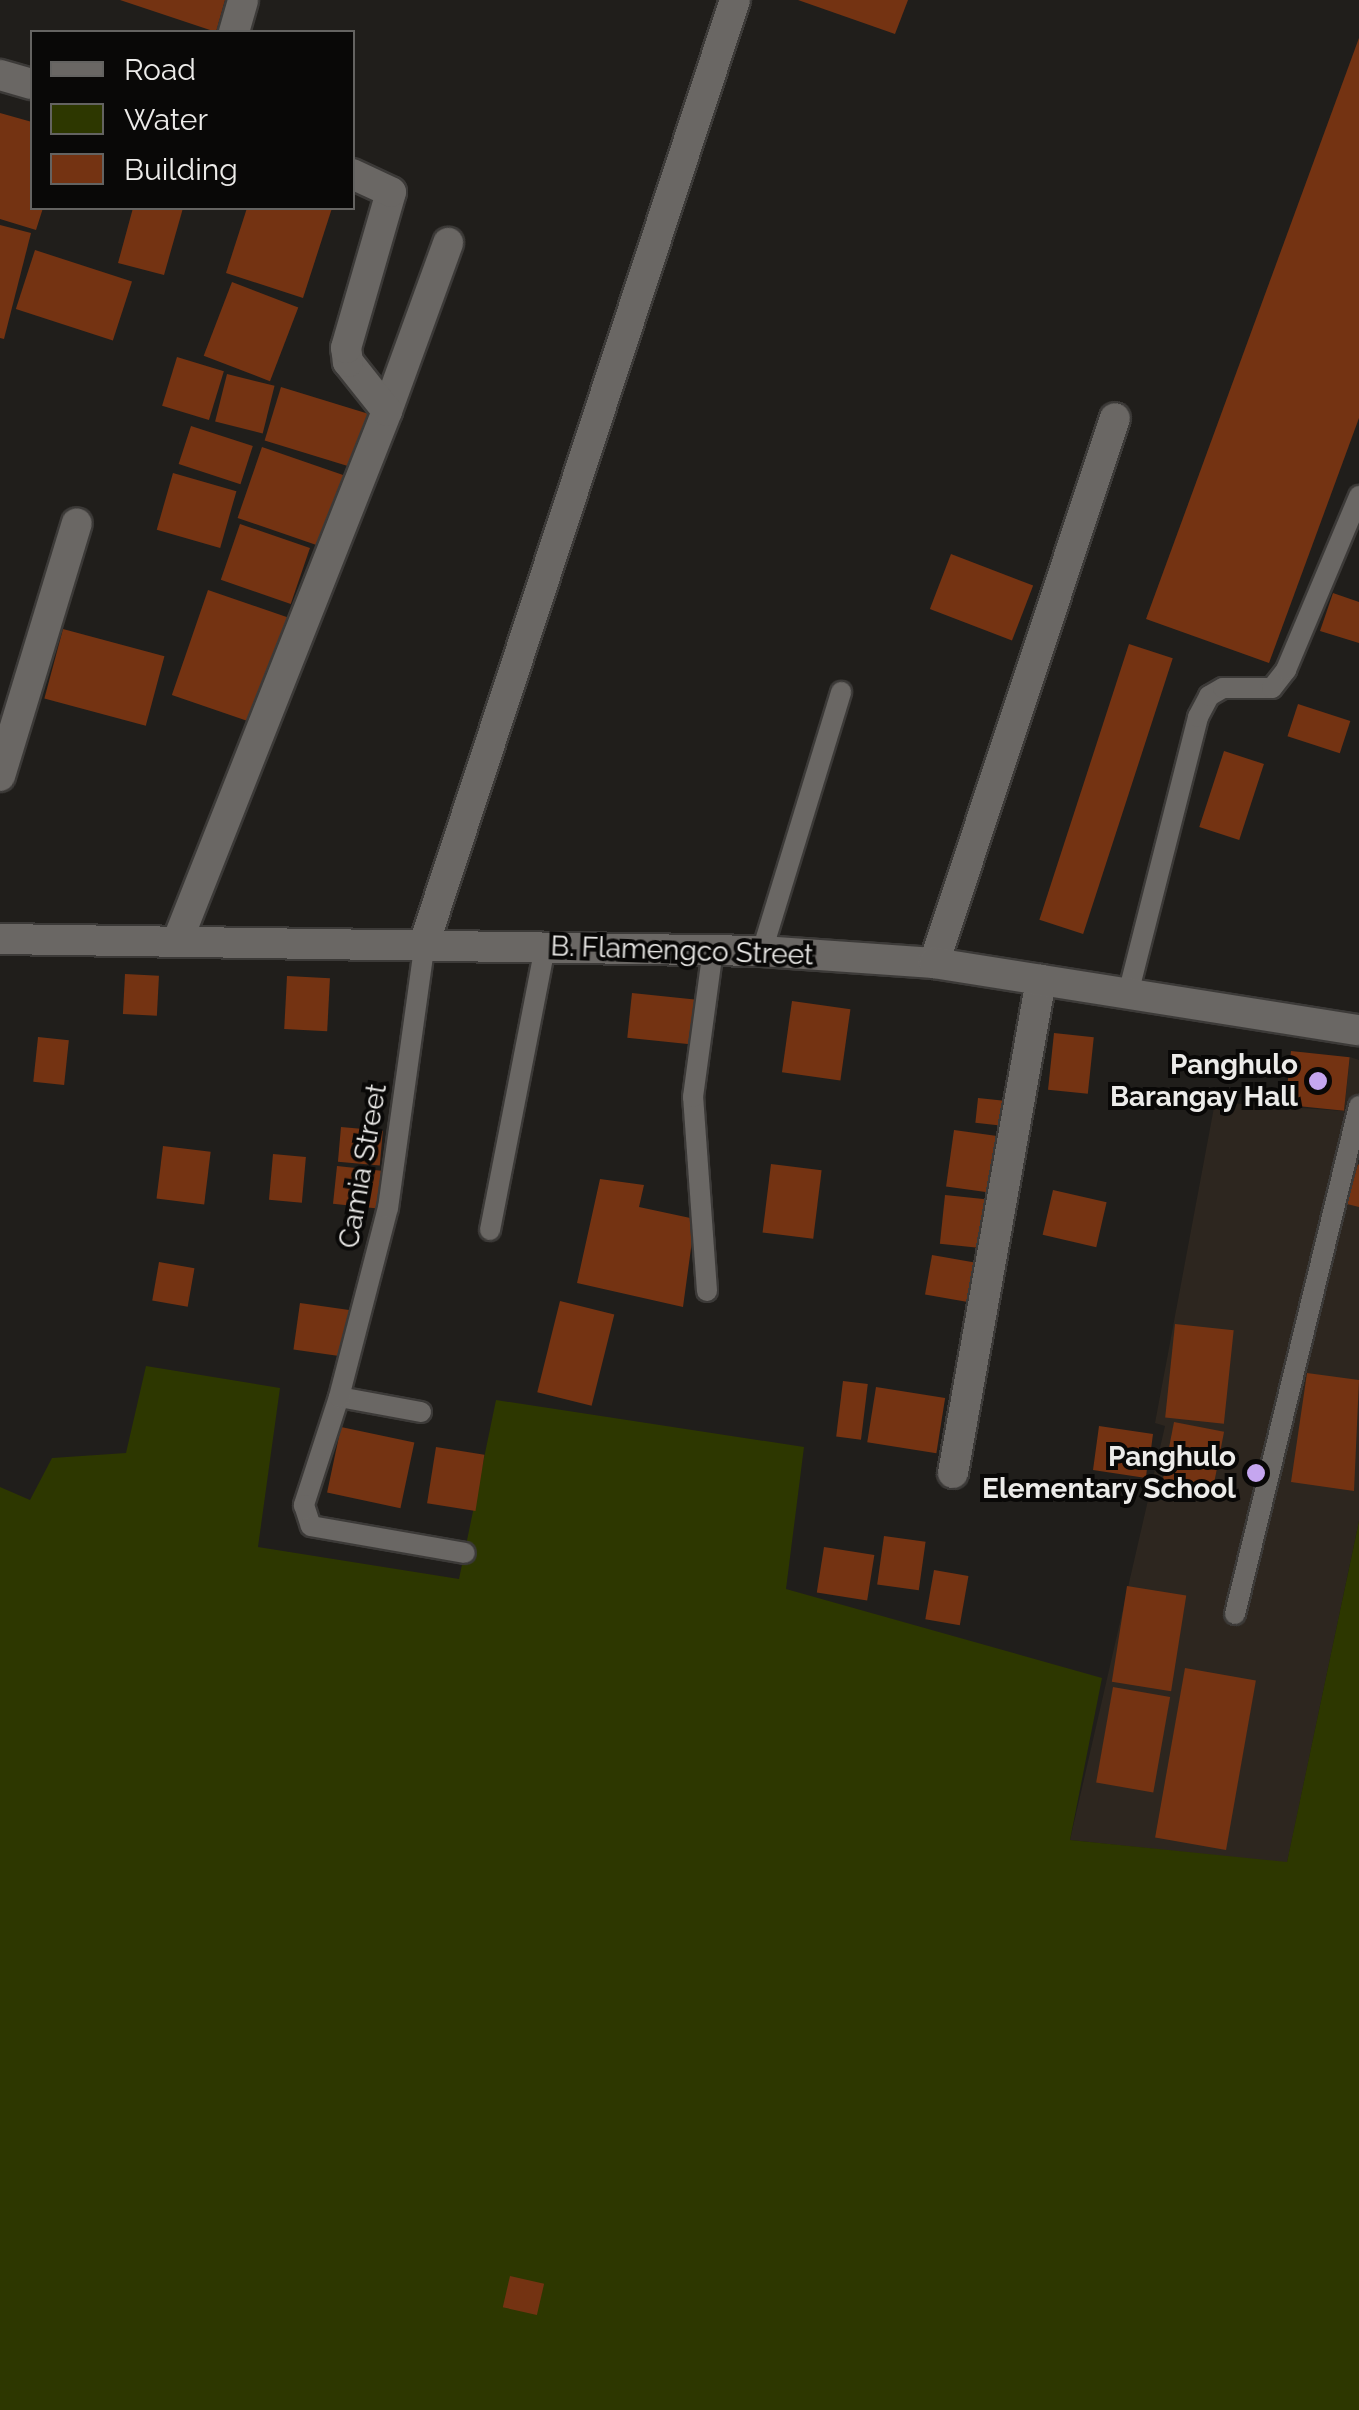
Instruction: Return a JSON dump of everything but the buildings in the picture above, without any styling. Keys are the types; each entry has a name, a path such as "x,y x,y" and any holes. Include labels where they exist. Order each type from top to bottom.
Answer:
{"street":[{"path":"235,30 243,0"},
{"path":"425,941 735,0"},
{"path":"0,75 30,83"},
{"path":"355,175 391,192 346,348 348,362 386,410"},
{"path":"178,937 448,243"},
{"path":"934,963 1115,418"},
{"path":"0,776 77,523"},
{"name":"B. Flamengco Street","path":"0,939 178,937 762,951 934,963 1359,1030"},
{"path":"953,1472 1042,980"}],"lane":[{"path":"1128,994 1198,717 1208,696 1223,688 1272,688 1286,670 1359,496"},
{"path":"762,951 841,692"},
{"name":"Camia Street","path":"425,941 388,1208 339,1397 304,1505 311,1526 465,1553"},
{"path":"490,1230 546,946"},
{"path":"707,1291 693,1098 713,950"},
{"path":"1235,1614 1359,1106"},
{"path":"339,1397 421,1412"}],"shaded area":[{"name":"Panghulo Elementary School","path":"1350,1057 1359,1060 1359,1521 1287,1863 1070,1840 1165,1426 1155,1423 1215,1102 1344,1111"}],"water":[{"path":"146,1366 280,1388 258,1547 459,1579 496,1400 804,1447 786,1589 1102,1678 1070,1840 1287,1862 1359,1521 1359,2410 0,2410 0,1487 30,1500 52,1458 126,1453"}],"place":[{"name":"Panghulo Barangay Hall","path":"1318,1081"},
{"name":"Panghulo Elementary School","path":"1256,1473"}]}
